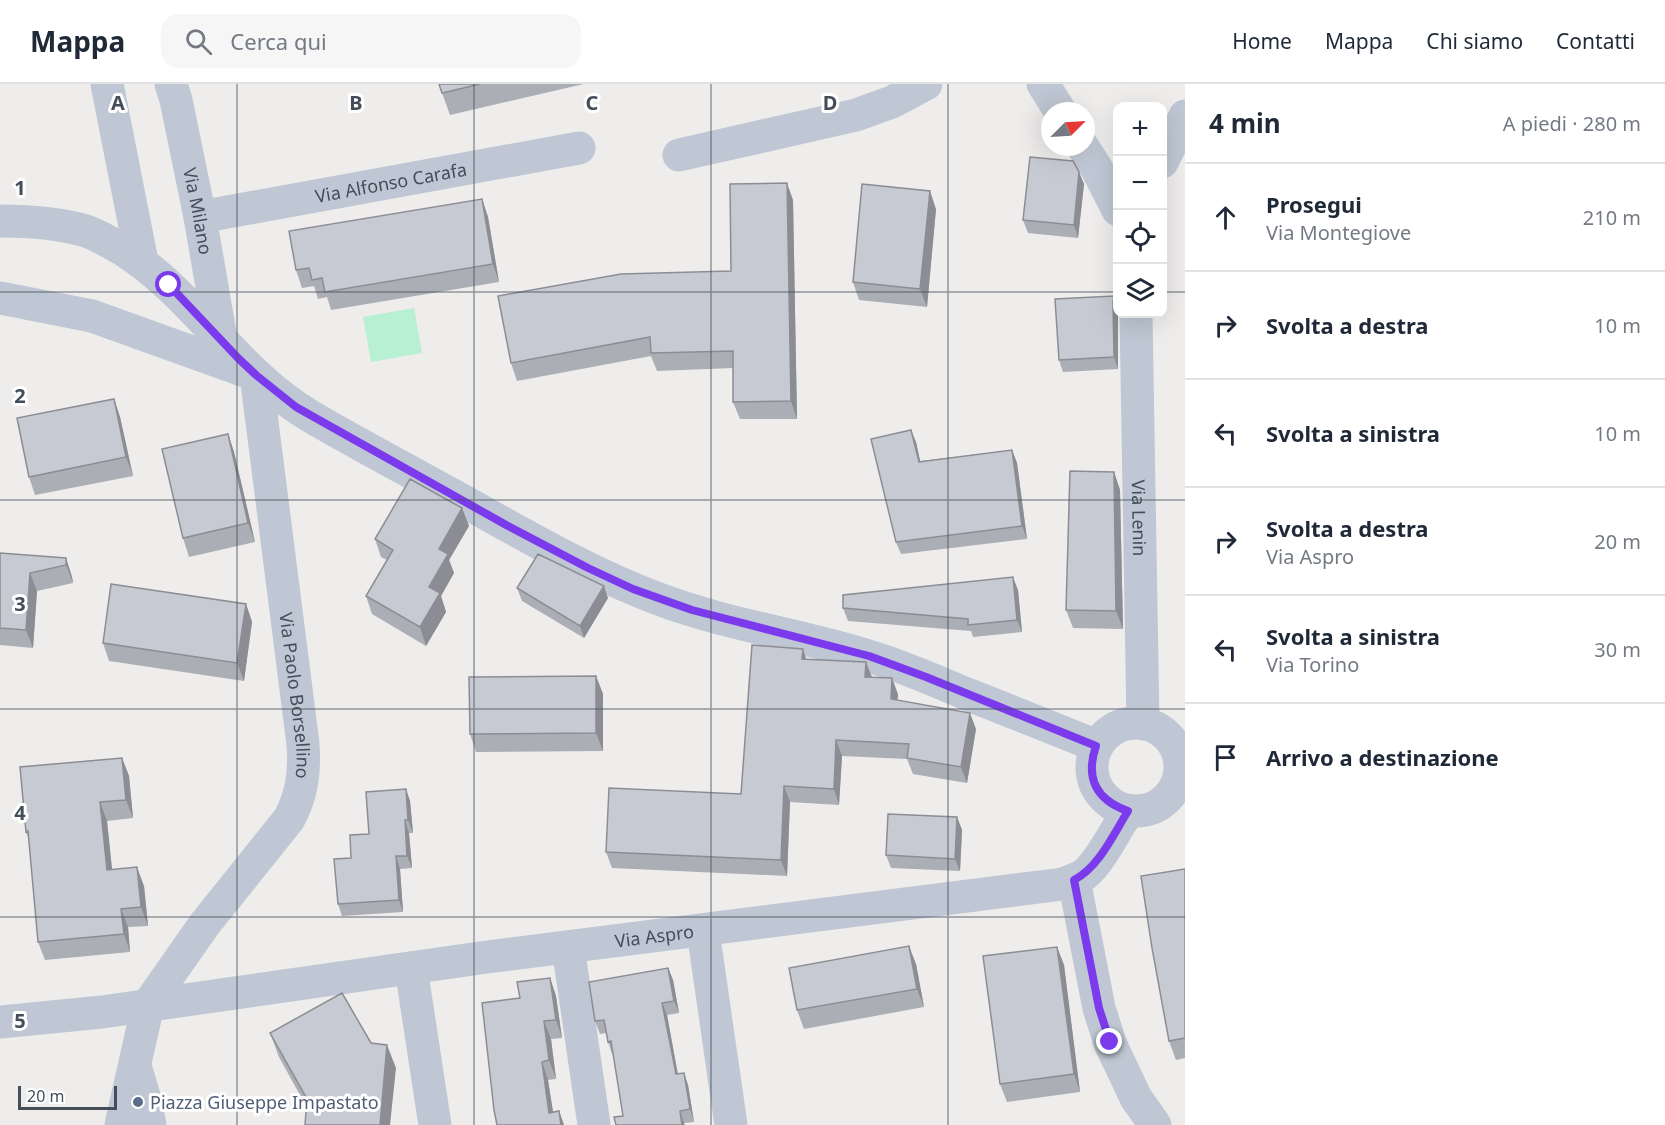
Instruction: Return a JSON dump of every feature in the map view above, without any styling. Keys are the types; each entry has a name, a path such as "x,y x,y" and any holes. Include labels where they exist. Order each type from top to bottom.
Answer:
{"street":[{"path":"107,84 142,262"},
{"name":"Via Milano","path":"171,84 177,100 200,217 221,339"},
{"path":"679,155 856,115 905,96 926,84"},
{"path":"1043,84 1054,102"},
{"path":"1165,156 1185,116"},
{"name":"Via Alfonso Carafa","path":"200,217 579,148"},
{"path":"1088,156 1113,200"},
{"path":"0,221 44,223 87,232 106,240 142,262 169,285 256,375 309,416 508,526 612,580 692,610 869,656 1096,746"},
{"path":"0,298 92,316 256,375"},
{"name":"Via Lenin","path":"1136,318 1143,723"},
{"name":"Via Paolo Borsellino","path":"148,1005 204,925 289,819 302,786 303,744 256,375"},
{"path":"1129,723 1143,723 1156,728 1168,737 1182,763 1174,789 1166,800 1142,812 1128,811 1109,802 1096,787 1092,774 1092,760 1096,746 1105,735 1129,723"},
{"name":"Via Aspro","path":"0,1022 72,1016 568,947 1063,884 1084,875 1092,867 1128,811"},
{"path":"1074,880 1099,1008 1110,1042 1136,1098 1155,1125"},
{"path":"703,931 731,1125"},
{"path":"568,947 594,1125"},
{"path":"411,968 435,1125"},
{"path":"121,1125 148,1005"},
{"path":"134,1065 150,1125"}],"green space":[{"path":"414,308 422,353 371,362 363,317"}],"building":[{"path":"439,84 480,84 442,93"},
{"path":"1030,157 1073,161 1079,172 1074,225 1023,220"},
{"path":"787,183 791,401 733,402 733,351 651,353 650,337 511,363 498,296 621,274 731,271 730,184"},
{"path":"862,184 930,191 920,289 853,282"},
{"path":"482,199 493,264 325,292 322,278 312,280 309,268 296,270 289,231"},
{"path":"1113,296 1114,357 1059,360 1055,299"},
{"path":"114,399 126,457 29,477 17,418"},
{"path":"911,430 919,462 1012,450 1022,526 896,542 871,439"},
{"path":"228,434 248,523 183,538 162,449"},
{"path":"1070,471 1114,472 1116,611 1066,610"},
{"path":"410,479 462,508 439,549 448,554 429,587 440,593 420,627 366,596 393,550 375,539"},
{"path":"0,553 66,558 66,565 30,573 26,630 0,628"},
{"path":"538,554 604,586 580,626 517,588"},
{"path":"1013,577 1017,620 968,625 968,619 843,608 843,595"},
{"path":"111,584 246,604 237,663 103,643"},
{"path":"752,645 803,649 802,659 866,662 865,677 892,678 891,699 970,713 961,767 907,758 909,744 836,740 834,789 784,786 781,860 606,852 609,788 741,794"},
{"path":"596,676 596,733 470,734 469,677"},
{"path":"122,758 126,800 100,802 107,870 137,867 141,907 121,909 124,934 38,942 20,767"},
{"path":"406,789 407,856 396,856 399,900 338,904 334,859 351,858 350,835 369,834 366,792"},
{"path":"888,814 957,817 955,859 886,855"},
{"path":"1185,869 1185,1038 1169,1041 1141,876"},
{"path":"909,946 917,989 797,1010 789,968"},
{"path":"1057,947 1074,1074 1000,1084 983,956"},
{"path":"668,968 674,1001 662,1003 676,1074 684,1073 690,1109 680,1111 682,1125 616,1125 614,1117 623,1116 611,1041 608,1042 604,1020 595,1021 589,982"},
{"path":"550,978 556,1020 544,1021 549,1060 542,1062 549,1113 559,1111 561,1125 497,1125 482,1003 520,998 517,982"},
{"path":"342,993 371,1043 387,1045 380,1125 305,1125 307,1099 270,1033"}],"place":[{"name":"Piazza Giuseppe Impastato","path":"138,1102"}],"route":[{"path":"169,285 256,375 309,416 508,526 612,580 673,604 725,620 869,656 1096,746 1092,760 1092,774 1096,787 1104,798 1128,811 1092,867 1084,875 1074,880 1099,1008 1110,1042"}]}
